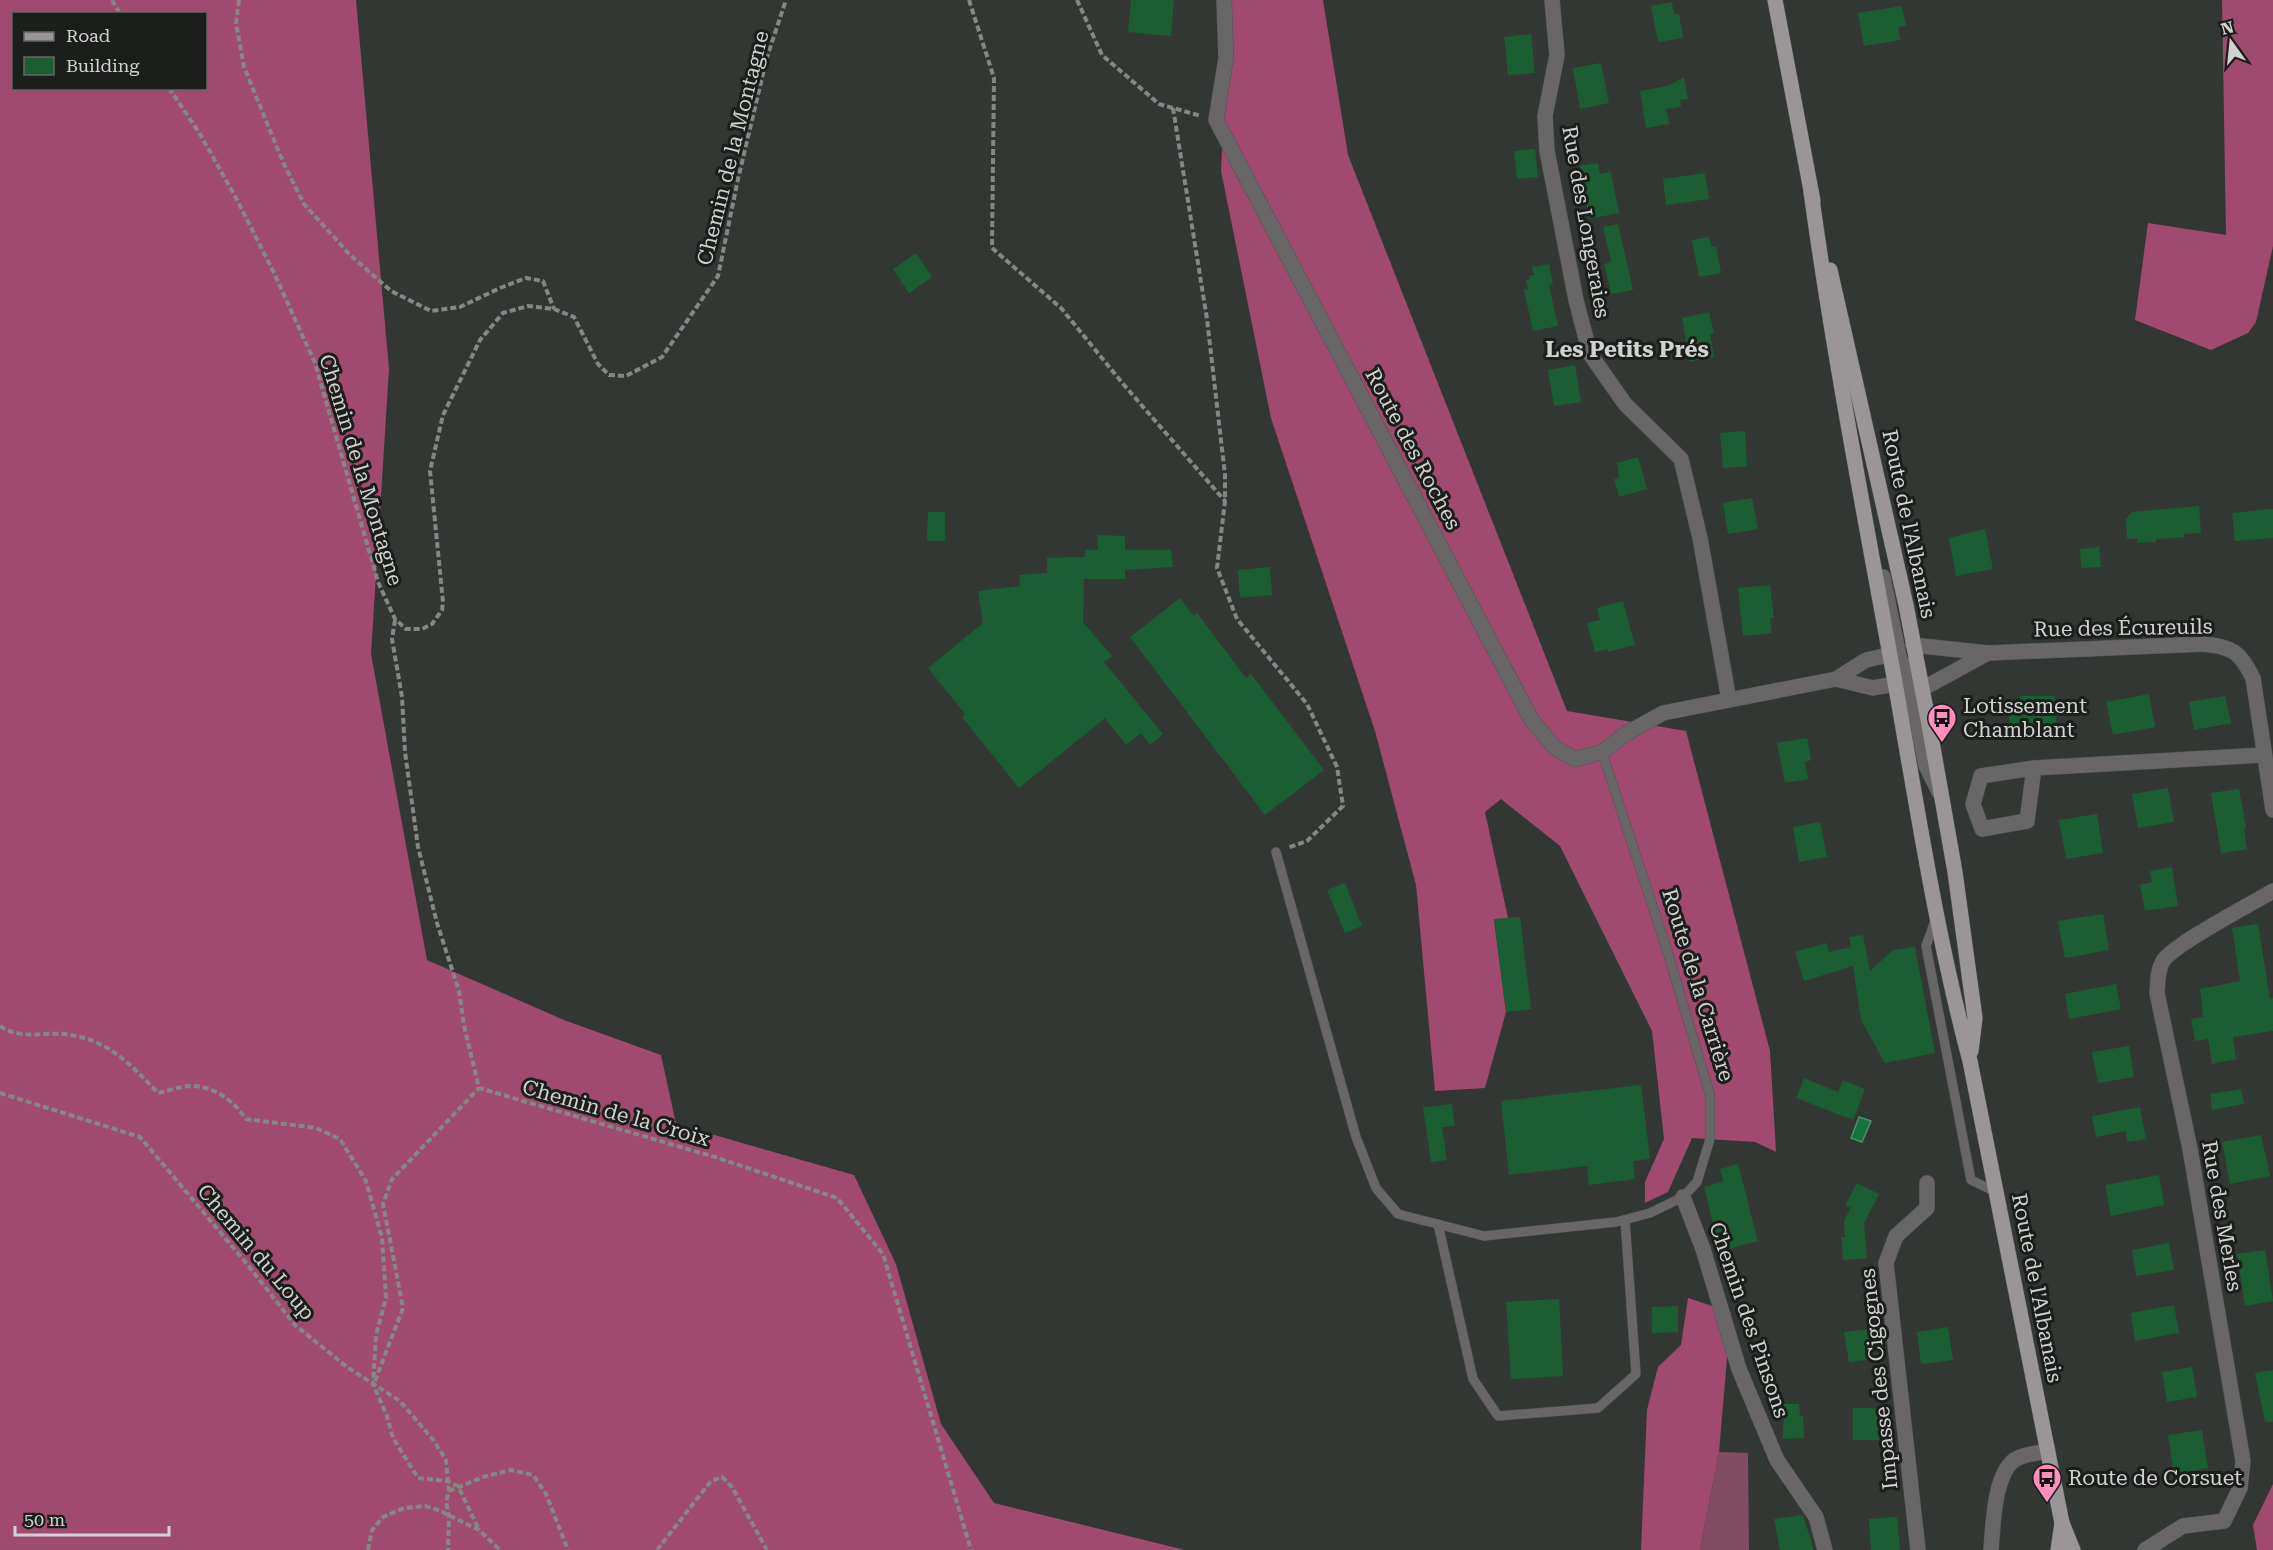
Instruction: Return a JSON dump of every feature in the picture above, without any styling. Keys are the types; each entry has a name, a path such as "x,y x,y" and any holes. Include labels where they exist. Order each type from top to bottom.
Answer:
{"main road":[{"name":"Route de l'Albanais","path":"1775,0 1811,192 1913,645 1908,665 1922,689 1955,873 1975,1018 1970,1061"},
{"name":"Route de l'Albanais","path":"1811,192 1826,303 1937,916 1970,1061 2062,1523 2073,1550"},
{"name":"Route de l'Albanais","path":"2058,1550 2062,1523"}],"street":[{"path":"1216,120 1226,58 1224,0"},
{"name":"Rue des Longeraies","path":"1552,0 1557,55 1545,116 1547,151 1579,311 1590,354 1625,404 1681,459 1700,538 1729,700"},
{"name":"Route des Roches","path":"1216,120 1531,719 1554,747 1575,759 1602,752"},
{"path":"1869,542 1880,563 1908,665 1926,766 1941,797"},
{"name":"Rue des Écureuils","path":"1913,645 1988,653 2204,644 2221,646 2236,652 2253,678 2273,810"},
{"name":"Rue des Écureuils","path":"1922,689 1988,653"},
{"path":"1602,752 1627,733 1663,713 1836,679 1866,660 1889,655"},
{"path":"1836,679 1873,688 1895,684 1908,665"},
{"path":"2034,768 2027,821 1982,829 1973,804 1981,776 2034,768 2263,755"},
{"name":"Rue des Merles","path":"2145,1550 2183,1526 2224,1521 2240,1488 2243,1461 2190,1149 2157,993 2158,977 2163,961 2176,948 2273,891"},
{"name":"Impasse des Cigognes","path":"1918,1550 1886,1263 1896,1236 1928,1208 1927,1183"},
{"name":"Chemin des Pinsons","path":"1683,1197 1703,1249 1739,1369 1777,1460 1816,1517 1825,1550"},
{"path":"1991,1550 1993,1515 2005,1469 2018,1458 2048,1451"}],"lane":[{"name":"Route de la Carrière","path":"1276,852 1356,1137 1376,1188 1398,1214 1484,1236 1625,1220 1650,1213 1683,1197 1697,1182 1710,1139 1710,1095 1666,946 1602,752"},
{"path":"1937,916 1926,946 1971,1180 1996,1192"},
{"path":"1438,1224 1473,1379 1498,1416 1598,1407 1636,1374 1625,1220"}],"path":[{"path":"239,0 237,23 244,67 283,162 304,204 350,255 391,291 431,311 460,307 526,278 543,281 554,309"},
{"name":"Chemin de la Montagne","path":"170,90 200,134 236,198 273,271 315,363 378,582 395,619 406,628 422,629 432,624 442,610 430,471 443,415 480,340 503,313 528,306 554,309 574,317 598,364 609,375 626,376 662,357 718,276 764,67 786,0"},
{"path":"969,0 994,78 992,248 1061,309 1225,501"},
{"path":"1077,0 1102,55 1158,104 1216,120"},
{"path":"1173,108 1207,319 1225,475 1225,501 1217,568 1238,619 1307,704 1337,767 1342,806 1307,841 1276,852"},
{"path":"373,1384 403,1308 382,1204 392,1179 479,1088 464,1026 459,991 437,923 418,847 405,752 402,697 392,639 395,619"},
{"path":"0,1026 31,1036 63,1034 96,1041 112,1050 158,1093 191,1086 217,1092 237,1105 246,1119 316,1128 340,1139 366,1181 382,1238 387,1298 376,1335 373,1384 387,1416 393,1438 418,1478 447,1480 458,1486 479,1530"},
{"name":"Chemin de la Croix","path":"479,1088 715,1157 837,1198 883,1254 971,1550"},
{"name":"Chemin du Loup","path":"0,1093 140,1137 295,1325 347,1367 400,1401 434,1441 446,1460 449,1491"},
{"path":"448,1550 449,1516 446,1502 449,1491 510,1470 533,1475 546,1494 568,1550"},
{"path":"657,1550 711,1481 722,1477 732,1487 767,1550"},
{"path":"368,1550 372,1530 383,1516 404,1508 425,1506 479,1530 500,1550"}],"shaded area":[{"path":"0,0 356,0 389,369 371,654 427,960 564,1020 661,1055 676,1124 854,1175 896,1264 941,1424 994,1503 1185,1550 0,1550"},
{"path":"1229,0 1323,0 1348,155 1567,711 1686,731 1770,1051 1776,1152 1755,1142 1692,1138 1668,1192 1645,1203 1645,1182 1664,1139 1652,1031 1560,846 1501,799 1485,812 1508,918 1494,920 1506,1012 1485,1088 1435,1091 1416,885 1375,731 1271,418 1221,171"},
{"path":"2222,0 2273,0 2273,246 2256,322 2248,333 2211,350 2135,320 2148,223 2226,235"},
{"path":"1859,1117 1871,1121 1862,1142 1851,1138"},
{"path":"1688,1298 1731,1312 1719,1452 1700,1550 1641,1550 1647,1410 1658,1367 1681,1345"},
{"path":"1719,1452 1748,1453 1749,1550 1700,1550"},
{"path":"2273,1484 2273,1550 2257,1550 2253,1525"}],"building":[{"path":"1131,0 1174,0 1171,36 1128,32"},
{"path":"1672,2 1674,15 1679,14 1683,38 1658,42 1651,6"},
{"path":"1902,6 1906,26 1898,27 1900,40 1864,46 1858,13"},
{"path":"1531,34 1535,73 1508,75 1504,37"},
{"path":"1601,63 1609,103 1580,109 1573,68"},
{"path":"1684,77 1688,99 1680,100 1681,107 1666,109 1669,124 1646,128 1640,91 1668,86"},
{"path":"1535,149 1538,177 1517,179 1514,151"},
{"path":"1598,163 1600,174 1611,172 1619,213 1589,219 1580,166"},
{"path":"1705,173 1709,199 1666,205 1663,179"},
{"path":"1618,224 1633,290 1611,294 1604,264 1611,262 1603,227"},
{"path":"1709,237 1712,247 1716,246 1721,273 1699,277 1692,240"},
{"path":"916,253 932,277 909,293 893,269"},
{"path":"1549,264 1553,284 1549,285 1558,326 1533,331 1524,290 1528,289 1526,280 1530,279 1529,276 1534,275 1532,267"},
{"path":"1709,312 1714,333 1710,334 1714,357 1690,362 1682,318"},
{"path":"1575,365 1581,402 1554,406 1548,370"},
{"path":"1745,431 1747,466 1723,468 1720,433"},
{"path":"1638,457 1647,489 1619,497 1614,479 1619,478 1617,463"},
{"path":"1752,498 1758,529 1728,534 1723,503"},
{"path":"2199,506 2201,533 2156,539 2156,542 2137,543 2137,538 2127,539 2126,519 2132,512"},
{"path":"2273,509 2273,538 2235,541 2232,513"},
{"path":"928,512 945,512 945,541 927,541"},
{"path":"1985,529 1993,569 1956,576 1949,538"},
{"path":"1097,535 1125,536 1125,550 1171,550 1173,567 1125,570 1125,579 1084,579 1083,622 1112,656 1104,662 1163,734 1150,745 1141,733 1126,745 1105,718 1019,788 962,717 965,714 928,668 983,623 978,591 1020,586 1019,575 1047,573 1047,558 1085,557 1085,550 1098,550"},
{"path":"2099,547 2101,567 2081,568 2080,549"},
{"path":"1270,567 1272,595 1240,598 1238,570"},
{"path":"1770,585 1774,618 1770,618 1772,633 1743,636 1738,588"},
{"path":"1180,598 1194,616 1197,613 1246,678 1251,674 1324,770 1265,815 1130,637"},
{"path":"1623,601 1635,645 1608,652 1608,649 1595,652 1587,623 1600,620 1597,608"},
{"path":"2149,694 2155,727 2113,735 2106,702"},
{"path":"2020,696 2055,696 2056,727 2029,726 2028,730 2010,730 2009,710 2018,709"},
{"path":"2225,696 2231,723 2194,730 2189,702"},
{"path":"1807,738 1811,760 1805,762 1808,779 1785,783 1777,743"},
{"path":"2168,788 2174,822 2138,828 2132,794"},
{"path":"2239,789 2247,849 2221,853 2211,793"},
{"path":"2097,814 2103,853 2066,859 2059,820"},
{"path":"1820,822 1827,857 1799,862 1793,827"},
{"path":"2172,867 2178,906 2145,911 2140,885 2152,882 2150,871"},
{"path":"1345,883 1362,926 1345,933 1327,890"},
{"path":"2103,914 2109,950 2065,958 2058,921"},
{"path":"1520,917 1531,1009 1506,1012 1494,919"},
{"path":"2258,924 2270,999 2273,998 2273,1031 2233,1037 2236,1059 2212,1064 2208,1039 2195,1041 2191,1019 2203,1017 2200,989 2240,981 2232,928"},
{"path":"1863,935 1870,971 1893,950 1915,947 1935,1053 1885,1063 1861,1020 1853,966 1804,981 1795,952 1826,943 1829,952 1851,947 1849,937"},
{"path":"2116,984 2121,1009 2069,1019 2065,994"},
{"path":"2129,1046 2134,1077 2098,1083 2092,1052"},
{"path":"1804,1078 1838,1092 1843,1080 1865,1089 1853,1120 1796,1098"},
{"path":"1641,1085 1650,1159 1633,1161 1635,1179 1589,1185 1587,1166 1509,1175 1501,1101"},
{"path":"2241,1089 2244,1104 2212,1110 2210,1094"},
{"path":"1452,1104 1455,1126 1442,1127 1447,1160 1431,1162 1423,1107"},
{"path":"2140,1107 2146,1139 2127,1142 2126,1131 2096,1137 2092,1116"},
{"path":"2261,1135 2270,1176 2230,1184 2222,1142"},
{"path":"1738,1164 1758,1241 1720,1251 1704,1187 1723,1181 1720,1169"},
{"path":"2159,1175 2164,1205 2111,1216 2105,1185"},
{"path":"1857,1183 1879,1194 1864,1223 1867,1258 1843,1260 1841,1237 1845,1237 1844,1221 1851,1207 1845,1206"},
{"path":"2169,1243 2174,1270 2136,1276 2132,1250"},
{"path":"2265,1250 2273,1301 2245,1306 2237,1254"},
{"path":"1559,1299 1563,1376 1511,1379 1506,1302"},
{"path":"2174,1305 2179,1333 2135,1341 2131,1313"},
{"path":"1678,1306 1678,1332 1652,1333 1652,1307"},
{"path":"1948,1327 1953,1360 1921,1364 1917,1332"},
{"path":"1869,1329 1874,1359 1849,1362 1844,1332"},
{"path":"2192,1367 2197,1397 2167,1402 2162,1372"},
{"path":"2273,1370 2273,1422 2265,1422 2255,1373"},
{"path":"1784,1404 1799,1404 1800,1416 1803,1416 1804,1438 1783,1439"},
{"path":"1853,1408 1878,1408 1879,1440 1853,1440"},
{"path":"2202,1430 2208,1468 2174,1474 2168,1435"},
{"path":"1803,1515 1814,1550 1780,1550 1774,1519"},
{"path":"1897,1517 1900,1550 1871,1550 1869,1519"}],"place":[{"name":"Lotissement Chamblant","path":"1942,744"},
{"name":"Route de Corsuet","path":"2047,1504"}],"district":[{"name":"Les Petits Prés","path":"1627,349"}]}
